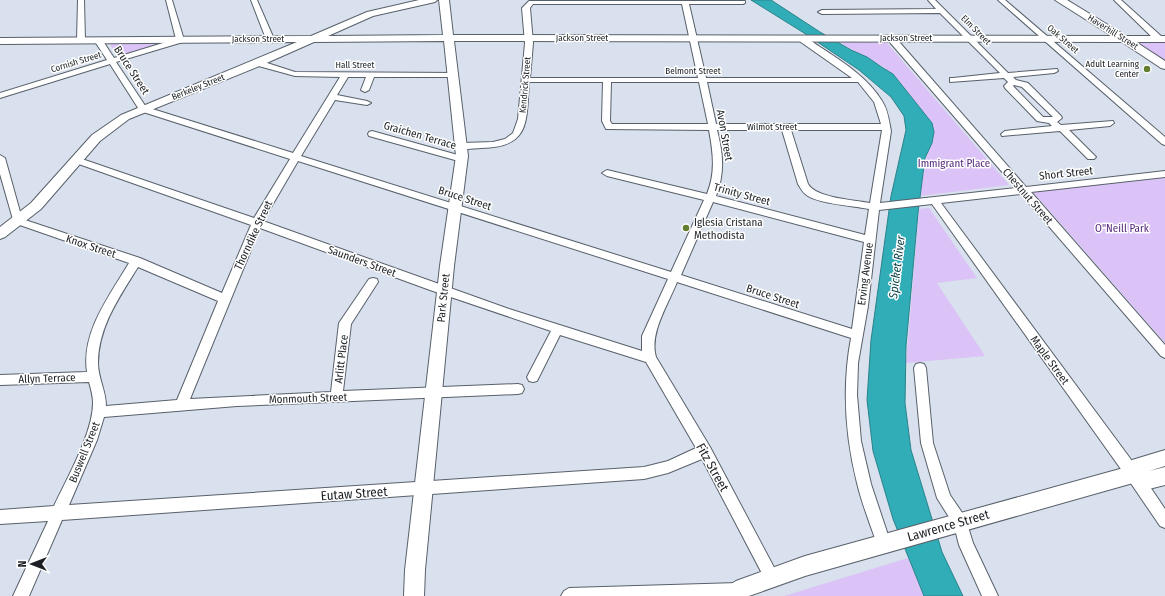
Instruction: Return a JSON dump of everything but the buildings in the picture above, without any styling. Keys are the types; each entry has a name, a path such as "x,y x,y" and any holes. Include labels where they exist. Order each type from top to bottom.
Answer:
{"main road":[{"name":"Berkeley Street","path":"0,234 18,221 42,200 88,146 109,127 125,117 258,63 370,14 432,0"},
{"name":"Park Street","path":"414,596 423,488 444,291 462,159 462,146 454,75 444,0"},
{"name":"Haverhill Street","path":"1060,0 1123,38 1165,66"},
{"name":"Jackson Street","path":"0,41 449,38 1162,38"},
{"name":"Lawrence Street","path":"735,594 805,566 1133,474 1138,466 1165,458"},
{"path":"1133,474 1149,480 1165,476"}],"street":[{"path":"80,0 81,40"},
{"path":"169,0 180,40"},
{"path":"254,0 270,39"},
{"name":"Elm Street","path":"931,0 1013,82"},
{"name":"Oak Street","path":"1002,0 1165,142"},
{"path":"1117,0 1162,38"},
{"path":"685,1 743,2"},
{"name":"Kendrick Street","path":"462,146 493,145 508,141 517,134 522,119 529,38 526,8 531,2 685,1"},
{"name":"Avon Street","path":"650,358 647,347 648,336 716,184 719,164 703,81 685,1"},
{"path":"822,12 943,11"},
{"name":"Erving Avenue","path":"804,38 860,80 878,102 887,131 852,363 851,395 856,441 864,484 890,542"},
{"name":"Chestnut Street","path":"891,38 1165,353"},
{"name":"Bruce Street","path":"98,40 143,109 296,156 857,335"},
{"name":"Cornish Street","path":"0,96 180,40"},
{"name":"Hall Street","path":"258,63 295,74 454,75"},
{"path":"953,80 1054,71"},
{"name":"Thorndike Street","path":"181,406 257,222 345,74"},
{"path":"365,90 372,75"},
{"name":"Belmont Street","path":"526,80 860,80"},
{"name":"Wilmot Street","path":"607,80 606,121 609,127 886,127"},
{"path":"1052,122 1058,118 1025,84 1013,82 1008,86 1040,119 1052,122 1061,128 1091,157"},
{"path":"332,97 367,103"},
{"path":"1005,134 1110,123"},
{"name":"Short Street","path":"786,127 803,184 807,191 812,195 875,207 1165,174"},
{"name":"Graichen Terrace","path":"372,134 462,159"},
{"path":"0,158 18,221"},
{"name":"Saunders Street","path":"76,160 169,190 444,291 557,330 650,358"},
{"name":"Trinity Street","path":"607,174 710,198 870,240"},
{"name":"Maple Street","path":"928,200 1133,474 1165,521"},
{"name":"Knox Street","path":"18,221 136,262 224,299"},
{"name":"Buswell Street","path":"21,596 91,440 98,412 99,400 92,362 94,344 101,321 136,262"},
{"name":"Arlitt Place","path":"336,397 345,324 373,282"},
{"path":"533,377 557,330"},
{"name":"Fitz Street","path":"650,358 705,451 772,578"},
{"path":"920,368 927,443 944,498 960,522 966,545 990,596"},
{"name":"Allyn Terrace","path":"0,380 94,376"},
{"name":"Monmouth Street","path":"98,412 237,401 518,389"},
{"name":"Eutaw Street","path":"0,517 644,473 670,467 705,451"},
{"path":"569,596 735,594"}],"green space":[{"path":"1131,39 1165,40 1165,63"},
{"name":"Immigrant Place","path":"839,42 887,43 1009,185 920,196 932,123 890,73 878,63"},
{"path":"110,44 157,44 117,56"},
{"name":"O\"Neill Park","path":"1165,178 1165,343 1033,192"},
{"path":"929,208 977,278 937,283 985,356 906,363 919,209"},
{"path":"908,558 924,596 784,596"}],"water":[{"name":"Spicket River","path":"751,0 771,0 820,32 851,50 867,57 893,74 932,123 934,132 932,143 925,158 918,213 906,346 905,403 911,450 942,552 963,596 924,596 893,519 873,451 867,400 871,340 891,196 906,130 904,116 891,97 859,70"}],"place":[{"name":"Adult Learning Center","path":"1147,69"},
{"name":"Iglesia Cristana Methodista","path":"686,228"}]}
